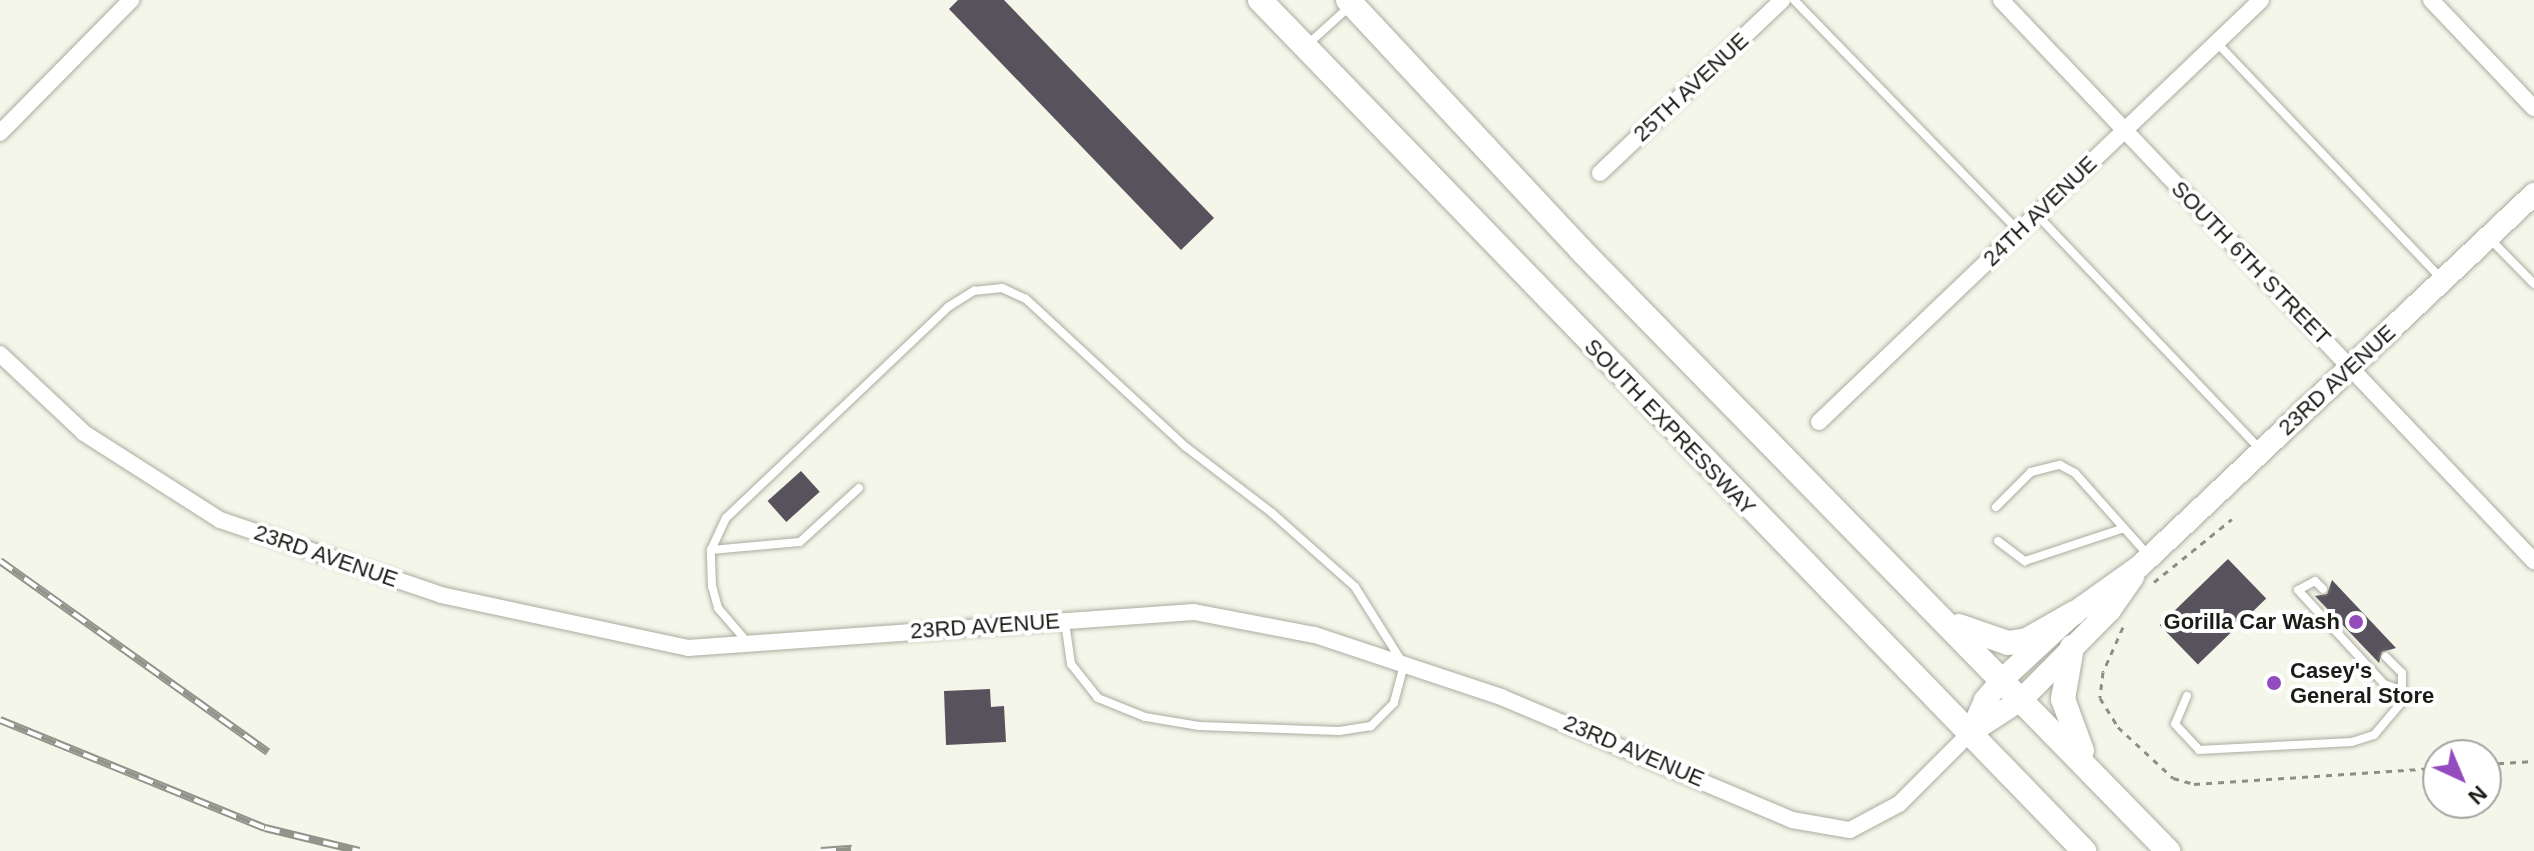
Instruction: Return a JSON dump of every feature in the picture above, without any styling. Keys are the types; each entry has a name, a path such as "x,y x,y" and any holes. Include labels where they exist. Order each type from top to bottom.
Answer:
{"main road":[{"name":"SOUTH EXPRESSWAY","path":"1260,0 2084,851"},
{"path":"1350,2 1580,249 2168,851"},
{"name":"23RD AVENUE","path":"1971,732 1985,700 2003,679 2074,613 2145,561 2534,194"},
{"name":"23RD AVENUE","path":"1971,732 2022,699 2110,610 2145,561"},
{"path":"1935,610 1969,632 2008,643 2027,640 2074,613"},
{"path":"2072,647 2065,677 2066,715 2106,787"}],"street":[{"path":"0,133 131,0"},
{"name":"25TH AVENUE","path":"1600,173 1782,0"},
{"name":"SOUTH 6TH STREET","path":"2001,0 2534,561"},
{"name":"24TH AVENUE","path":"1819,422 2261,0"},
{"path":"2431,0 2534,108"},
{"name":"23RD AVENUE","path":"0,354 84,433 220,520 441,595 688,648 1194,612 1315,635 1515,702 1792,820 1850,830 1899,804 1971,732"}],"lane":[{"path":"1794,0 2019,231"},
{"path":"1305,47 1350,2"},
{"path":"2216,42 2443,280"},
{"path":"2037,214 2262,451"},
{"path":"2489,237 2534,284"},
{"path":"748,644 718,608 711,550 726,518 755,487 948,307 974,291 1002,288 1035,307 1186,447 1272,513 1355,587 1404,665 1394,703 1371,726 1339,731 1199,726 1145,717 1098,698 1071,664 1064,621"},
{"path":"1996,507 2031,472 2060,465 2075,473 2124,528 2145,561"},
{"path":"711,550 800,542 859,488"},
{"path":"1998,541 2025,561 2124,528"},
{"path":"2323,589 2315,581 2298,590 2384,684 2403,691"},
{"path":"2187,696 2175,724 2199,750 2352,742 2374,735 2402,702 2402,673 2386,657"}],"path":[{"path":"2145,592 2232,519"},
{"path":"2124,626 2103,672 2100,698 2118,727 2173,778 2194,784 2422,769"},
{"path":"2502,763 2534,761"}],"building":[{"path":"958,0 1004,0 1214,218 1181,250 949,9"},
{"path":"801,471 820,492 786,522 768,501"},
{"name":"Casey's General Store","path":"2228,559 2266,599 2198,665 2160,625"},
{"name":"Gorilla Car Wash","path":"2332,580 2396,648 2382,652 2379,663 2315,596 2327,594"},
{"path":"990,689 991,707 1004,706 1006,742 946,745 944,691"}],"railway":[{"path":"0,561 268,752"},
{"path":"0,720 265,828 359,851"},
{"path":"821,851 852,849"}],"place":[{"name":"Gorilla Car Wash","path":"2356,622"},
{"name":"Casey's General Store","path":"2274,683"}]}
